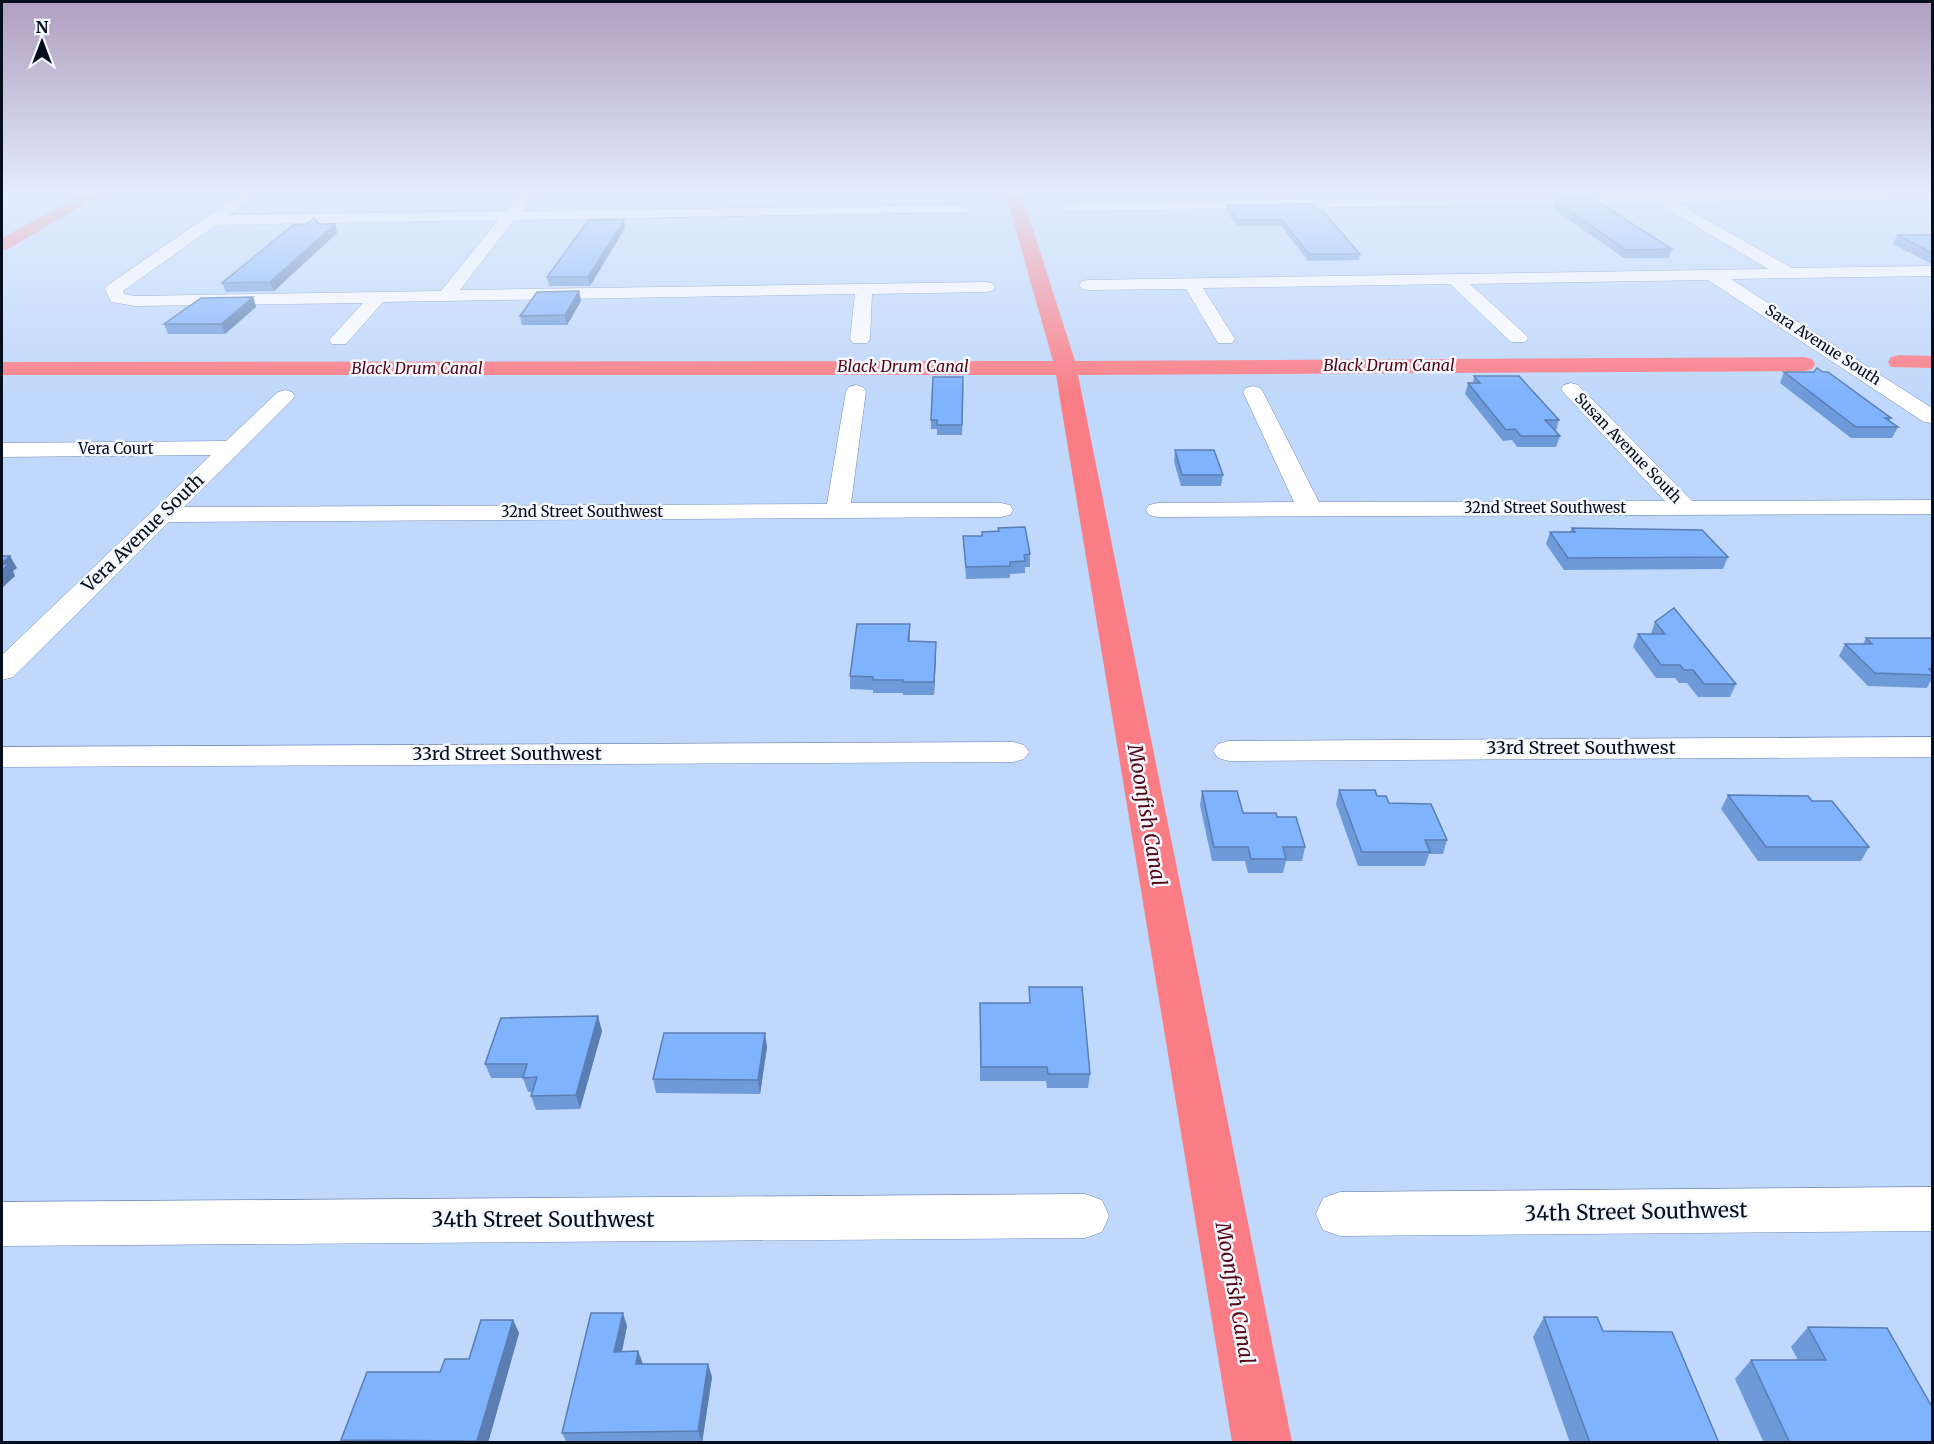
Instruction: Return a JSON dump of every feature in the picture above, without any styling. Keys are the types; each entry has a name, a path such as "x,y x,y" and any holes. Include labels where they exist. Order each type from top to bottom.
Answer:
{"street":[{"path":"156,259 114,289 117,298 135,301 986,287"},
{"path":"446,296 475,259"},
{"path":"1764,259 1789,274"},
{"path":"1088,285 1932,271"},
{"name":"Sara Avenue South","path":"1712,275 1932,417"},
{"path":"1455,279 1518,338"},
{"path":"1192,284 1225,339"},
{"path":"860,339 864,289"},
{"path":"339,340 378,297"},
{"name":"Susan Avenue South","path":"1571,389 1685,508"},
{"path":"838,511 856,391"},
{"path":"1253,392 1310,509"},
{"name":"Vera Avenue South","path":"2,671 285,396"},
{"name":"Vera Court","path":"2,450 231,448"},
{"name":"32nd Street Southwest","path":"1158,510 1932,507"},
{"name":"32nd Street Southwest","path":"162,515 1001,510"},
{"name":"33rd Street Southwest","path":"1229,751 1932,747"},
{"name":"33rd Street Southwest","path":"2,757 1013,752"},
{"name":"34th Street Southwest","path":"1340,1214 1932,1209"},
{"name":"34th Street Southwest","path":"2,1224 1085,1216"}],"building":[{"path":"251,259 295,259 270,282 222,283"},
{"path":"560,259 599,259 588,277 547,277"},
{"path":"579,291 565,315 520,316 537,292"},
{"path":"253,297 221,324 164,324 201,298"},
{"path":"1817,368 1828,372 1891,418 1885,418 1898,427 1856,427 1784,372 1814,372"},
{"path":"1474,376 1519,376 1559,420 1545,420 1560,436 1521,436 1515,429 1506,430 1468,383 1480,383"},
{"path":"933,377 963,377 962,425 937,425 937,420 931,420"},
{"path":"1175,450 1214,450 1223,475 1182,475"},
{"path":"1025,527 1030,554 1024,555 1025,561 1010,562 1010,566 966,567 963,536 982,536 982,532 999,531 998,528"},
{"path":"1572,528 1702,530 1728,557 1568,558 1550,532 1575,532"},
{"path":"2,556 10,556 2,563"},
{"path":"1674,608 1736,684 1704,684 1693,670 1684,670 1680,665 1661,665 1638,634 1665,634 1655,622"},
{"path":"857,624 910,624 908,641 936,642 934,682 873,680 873,677 850,676"},
{"path":"1866,638 1932,638 1932,669 1929,669 1932,675 1875,673 1845,644 1872,644"},
{"path":"1339,790 1375,790 1377,796 1386,796 1389,803 1431,804 1447,840 1425,840 1430,852 1362,852"},
{"path":"1202,791 1237,791 1243,813 1276,813 1277,817 1296,817 1305,847 1283,847 1286,859 1251,859 1248,847 1214,847"},
{"path":"1728,795 1808,796 1812,801 1832,801 1869,847 1766,847"},
{"path":"1029,987 1082,987 1090,1074 1048,1074 1047,1067 981,1067 980,1003 1030,1003"},
{"path":"598,1016 576,1095 531,1096 537,1077 523,1078 527,1064 485,1064 501,1018"},
{"path":"664,1033 765,1033 758,1080 653,1079"},
{"path":"591,1313 623,1313 614,1352 638,1351 636,1364 708,1364 698,1431 562,1433"},
{"path":"1544,1317 1597,1317 1603,1331 1672,1332 1719,1443 1590,1443"},
{"path":"481,1320 513,1320 477,1441 341,1440 367,1372 440,1372 445,1359 469,1359"},
{"path":"1808,1327 1887,1328 1932,1407 1932,1443 1790,1443 1751,1360 1826,1360"}],"waterway":[{"name":"Moonfish Canal","path":"1033,259 1066,368"},
{"name":"Black Drum Canal","path":"1899,362 1932,362"},
{"name":"Black Drum Canal","path":"1066,368 1804,364"},
{"name":"Black Drum Canal","path":"2,369 1066,368"},
{"name":"Moonfish Canal","path":"1066,368 1262,1442"}]}
